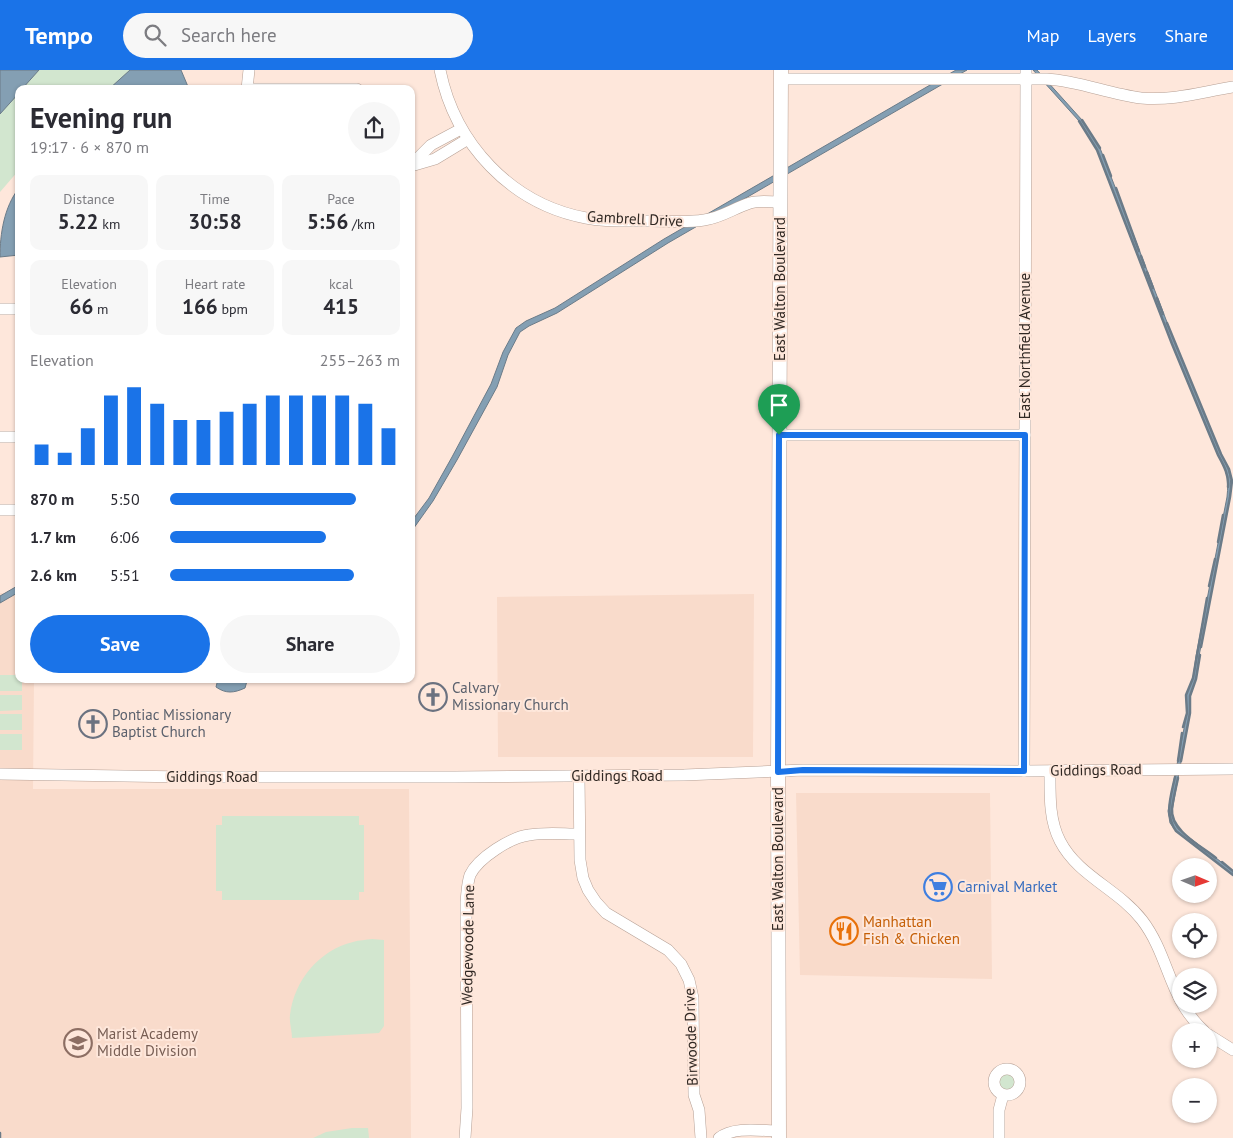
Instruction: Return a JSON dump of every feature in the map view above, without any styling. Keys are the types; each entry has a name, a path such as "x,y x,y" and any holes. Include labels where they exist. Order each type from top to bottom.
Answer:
{"main road":[{"name":"East Walton Boulevard","path":"780,74 778,772 780,1135"}],"street":[{"path":"247,85 249,70"},
{"name":"Gambrell Drive","path":"440,70 448,99 461,128 489,166 513,186 547,206 584,218 614,221 695,221 722,216 753,202 780,202"},
{"path":"780,74 1026,74 1073,82 1123,95 1154,99 1183,97 1233,87"},
{"name":"East Northfield Avenue","path":"1024,771 1026,74"},
{"path":"415,161 431,144 461,128"},
{"path":"415,164 435,159 468,139"},
{"path":"0,309 15,309"},
{"path":"779,435 1025,435"},
{"path":"0,437 15,438"},
{"path":"0,510 15,510"},
{"name":"Giddings Road","path":"0,774 186,777 579,776 684,775 829,770 1050,771 1233,769"},
{"path":"1050,771 1052,814 1055,829 1064,848 1078,865 1119,896 1142,920 1159,950 1179,1000 1195,1023"},
{"name":"Birwoode Drive","path":"579,776 581,872 588,890 596,902 612,917 668,950 680,964 689,980 693,998 694,1095 699,1110 701,1138"},
{"name":"Wedgewoode Lane","path":"465,1138 467,1108 466,902 469,878 482,861 504,845 518,838 532,834 580,834"},
{"path":"1217,1040 1233,1050"},
{"path":"999,1138 999,1110 1003,1095"},
{"path":"719,1138 725,1133 732,1131 780,1135"}],"shaded area":[{"path":"0,593 15,593 15,683 34,683 33,789 409,789 411,1138 0,1138"},
{"path":"754,594 753,757 498,757 497,597"},
{"path":"796,793 990,793 992,979 800,975"}],"green space":[{"path":"23,70 166,70 156,85 15,85 15,175 0,192 0,96"},
{"path":"0,675 15,675 15,683 22,683 22,691 0,691"},
{"path":"0,695 22,695 22,710 0,711"},
{"path":"0,714 22,714 22,730 0,730"},
{"path":"0,734 22,734 22,750 0,750"},
{"path":"222,816 359,816 359,825 364,825 364,892 359,892 359,900 222,900 222,891 216,891 216,825 222,825"},
{"path":"384,940 384,1026 379,1033 292,1038 290,1018 292,1002 310,969 329,952 341,946 355,941"},
{"path":"1007,1073 1013,1076 1016,1082 1013,1088 1007,1091 1001,1088 998,1082 1001,1076"},
{"path":"352,1128 368,1128 369,1138 313,1138 326,1132"}],"water":[{"path":"0,70 39,70 26,85 15,85 15,97 0,114"},
{"path":"130,70 181,70 187,85 113,85"},
{"path":"956,70 967,70 668,243 557,313 520,332 508,355 497,387 433,501 415,526 415,517 429,498 452,457 491,384 503,352 516,328 526,321 555,308 664,239"},
{"path":"1033,70 1037,70 1082,120 1100,148 1175,343 1230,475 1230,497 1196,679 1190,696 1190,713 1172,811 1174,822 1178,829 1216,858 1211,858 1176,831 1170,823 1168,811 1187,713 1186,695 1193,678 1227,497 1227,475 1172,344 1097,150 1079,121"},
{"path":"15,194 15,255 0,257 6,212"},
{"path":"15,587 15,594 0,603 0,596"},
{"path":"217,683 246,683 245,688 230,692 216,687"},
{"path":"1218,860 1233,871 1233,875 1218,863"}],"waterway":[{"path":"1082,120 1100,148"},
{"path":"1079,121 1097,150 1172,344 1226,471 1228,487"},
{"path":"1103,155 1111,176"},
{"path":"1116,188 1139,251"},
{"path":"1141,256 1145,267"},
{"path":"1147,272 1153,288"},
{"path":"1157,298 1163,314"},
{"path":"1167,323 1221,454 1229,469 1232,481 1201,647"},
{"path":"1218,542 1223,515"},
{"path":"1209,586 1215,559"},
{"path":"1183,727 1187,713 1186,695 1193,678 1207,598"},
{"path":"1181,761 1190,713 1190,696 1196,679 1200,655"},
{"path":"1178,761 1182,733"},
{"path":"1175,777 1169,811 1172,825 1176,831 1233,875"},
{"path":"1178,778 1172,809 1176,824 1188,837 1216,858"},
{"path":"1222,862 1233,871"},
{"path":"0,1133 0,1138"}],"place":[{"name":"Calvary Missionary Church","path":"433,697"},
{"name":"Pontiac Missionary Baptist Church","path":"93,724"},
{"name":"Carnival Market","path":"938,887"},
{"name":"Manhattan Fish & Chicken","path":"844,931"},
{"name":"Marist Academy Middle Division","path":"78,1043"}],"route":[{"path":"779,435 1025,435 1024,771 803,770 778,772 779,435"}]}
